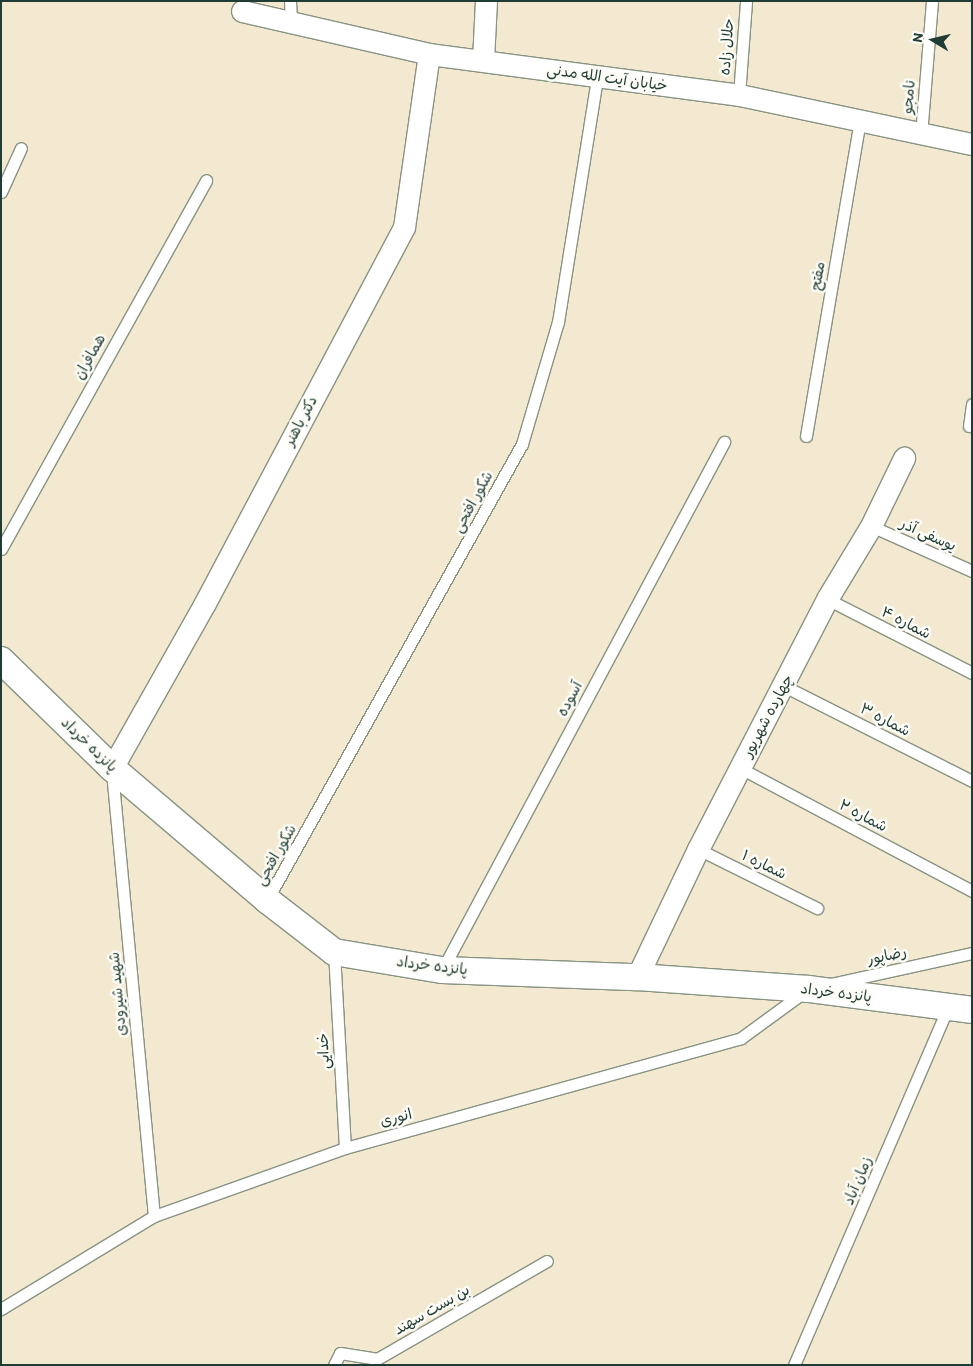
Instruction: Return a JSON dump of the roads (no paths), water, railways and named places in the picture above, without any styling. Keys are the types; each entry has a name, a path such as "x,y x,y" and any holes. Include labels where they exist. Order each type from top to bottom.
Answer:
{"street":[{"path":"483,60 486,1"},
{"name":"خیابان آیت الله مدنی","path":"242,11 291,11 429,54 483,60 597,78 739,95 921,135 972,144"},
{"name":"دکتر باهنر","path":"112,768 205,603 404,227 429,54"},
{"name":"چهارده شهریور","path":"637,977 698,849 784,686 827,599 871,526 904,458"},
{"name":"پانزده خرداد","path":"1,660 112,768 268,900 334,952 442,970 637,977 809,989 960,1009"}],"lane":[{"name":"حلال زاده","path":"739,95 746,1"},
{"name":"نامجو","path":"921,135 932,1"},
{"name":"شکور افتحی","path":"268,900 522,444 558,322 597,78"},
{"name":"مفتح","path":"806,436 860,121"},
{"path":"1,192 21,148"},
{"name":"همافران","path":"1,549 206,180"},
{"path":"969,426 972,404"},
{"name":"آسوده","path":"442,970 724,442"},
{"name":"یوسفی آذر","path":"871,526 972,571"},
{"name":"شماره ۴","path":"827,599 972,673"},
{"name":"شماره ۳","path":"784,686 972,781"},
{"name":"شهید شیرودی","path":"112,768 154,1216"},
{"name":"شماره ۲","path":"740,768 972,890"},
{"name":"شماره ۱","path":"698,849 817,908"},
{"name":"خدایی","path":"334,952 345,1148"},
{"name":"رضاپور","path":"809,989 972,953"},
{"name":"انوری","path":"1,1309 154,1216 345,1148 741,1038 809,989"},
{"name":"زمان آباد","path":"795,1362 960,1009"},
{"name":"بن بست سهند","path":"334,1365 340,1353 377,1359 547,1261"},
{"path":"795,1362 808,1365"}]}
